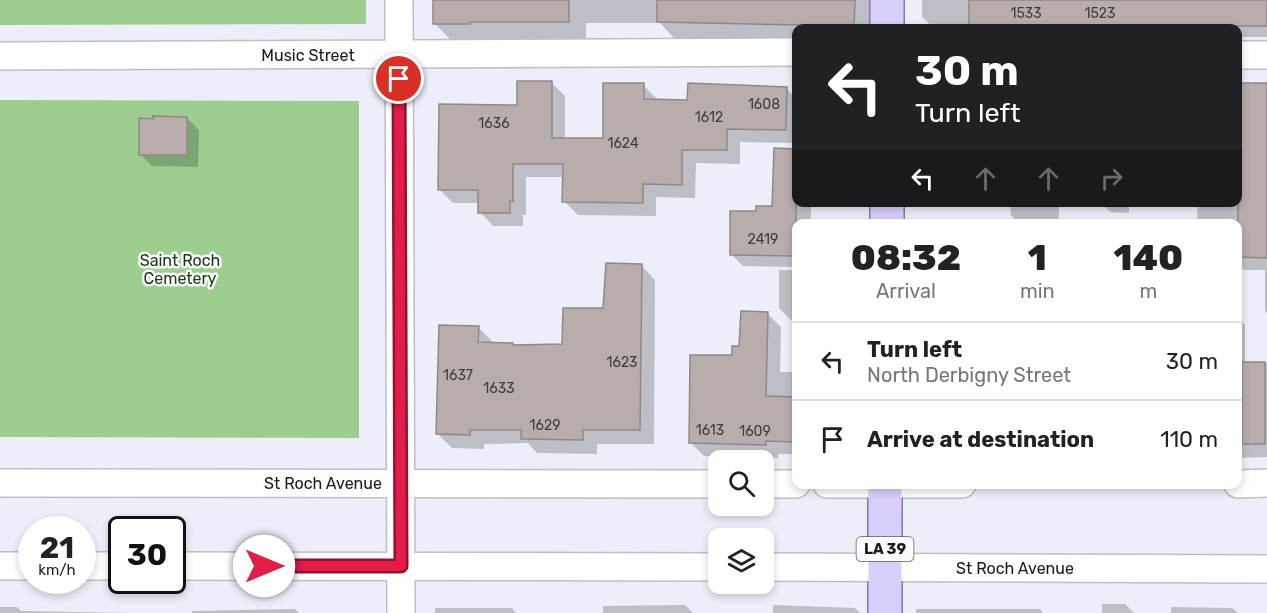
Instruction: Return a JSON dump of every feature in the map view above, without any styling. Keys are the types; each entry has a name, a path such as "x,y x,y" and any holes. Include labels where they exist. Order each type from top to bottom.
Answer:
{"main road":[{"path":"887,0 888,24"},
{"name":"LA 39","path":"885,489 885,613"}],"street":[{"path":"399,0 401,613"},
{"name":"Music Street","path":"0,56 792,52"},
{"path":"1242,55 1267,55"},
{"name":"St Roch Avenue","path":"0,483 708,484"},
{"path":"1242,483 1267,483"},
{"path":"774,484 792,484"},
{"path":"0,566 18,566"},
{"path":"186,566 708,567"},
{"name":"St Roch Avenue","path":"774,567 1267,569"}],"green space":[{"path":"0,0 366,0 366,24 0,25"},
{"name":"Saint Roch Cemetery","path":"0,100 359,101 359,438 0,437"}],"building":[{"path":"433,0 569,0 569,22 433,24"},
{"path":"657,0 855,0 854,24 657,22"},
{"path":"969,0 1267,0 1267,26 1242,26 1242,24 969,24"},
{"path":"517,81 552,81 552,138 603,138 603,83 644,83 644,99 687,100 688,83 787,87 786,130 727,129 727,150 682,150 682,185 643,184 643,203 562,202 563,164 513,164 513,201 510,201 510,213 478,213 478,190 438,190 439,104 517,105"},
{"path":"1242,83 1267,83 1267,258 1242,257 1242,219 1238,219 1238,207 1242,207"},
{"path":"153,116 187,117 187,155 139,155 139,118 153,119"},
{"path":"774,148 792,149 792,207 796,207 796,219 792,219 792,256 730,255 730,211 756,211 756,206 772,206"},
{"path":"606,263 642,264 640,430 583,430 583,440 521,439 521,430 470,430 470,435 436,434 439,325 479,326 478,342 513,343 513,345 562,344 563,308 603,308"},
{"path":"741,311 768,312 766,396 792,397 792,442 766,441 766,445 689,443 690,355 732,355 732,346 739,346"},
{"path":"1242,362 1265,362 1265,444 1242,444"}],"route":[{"path":"264,566 401,566 399,79"}]}
